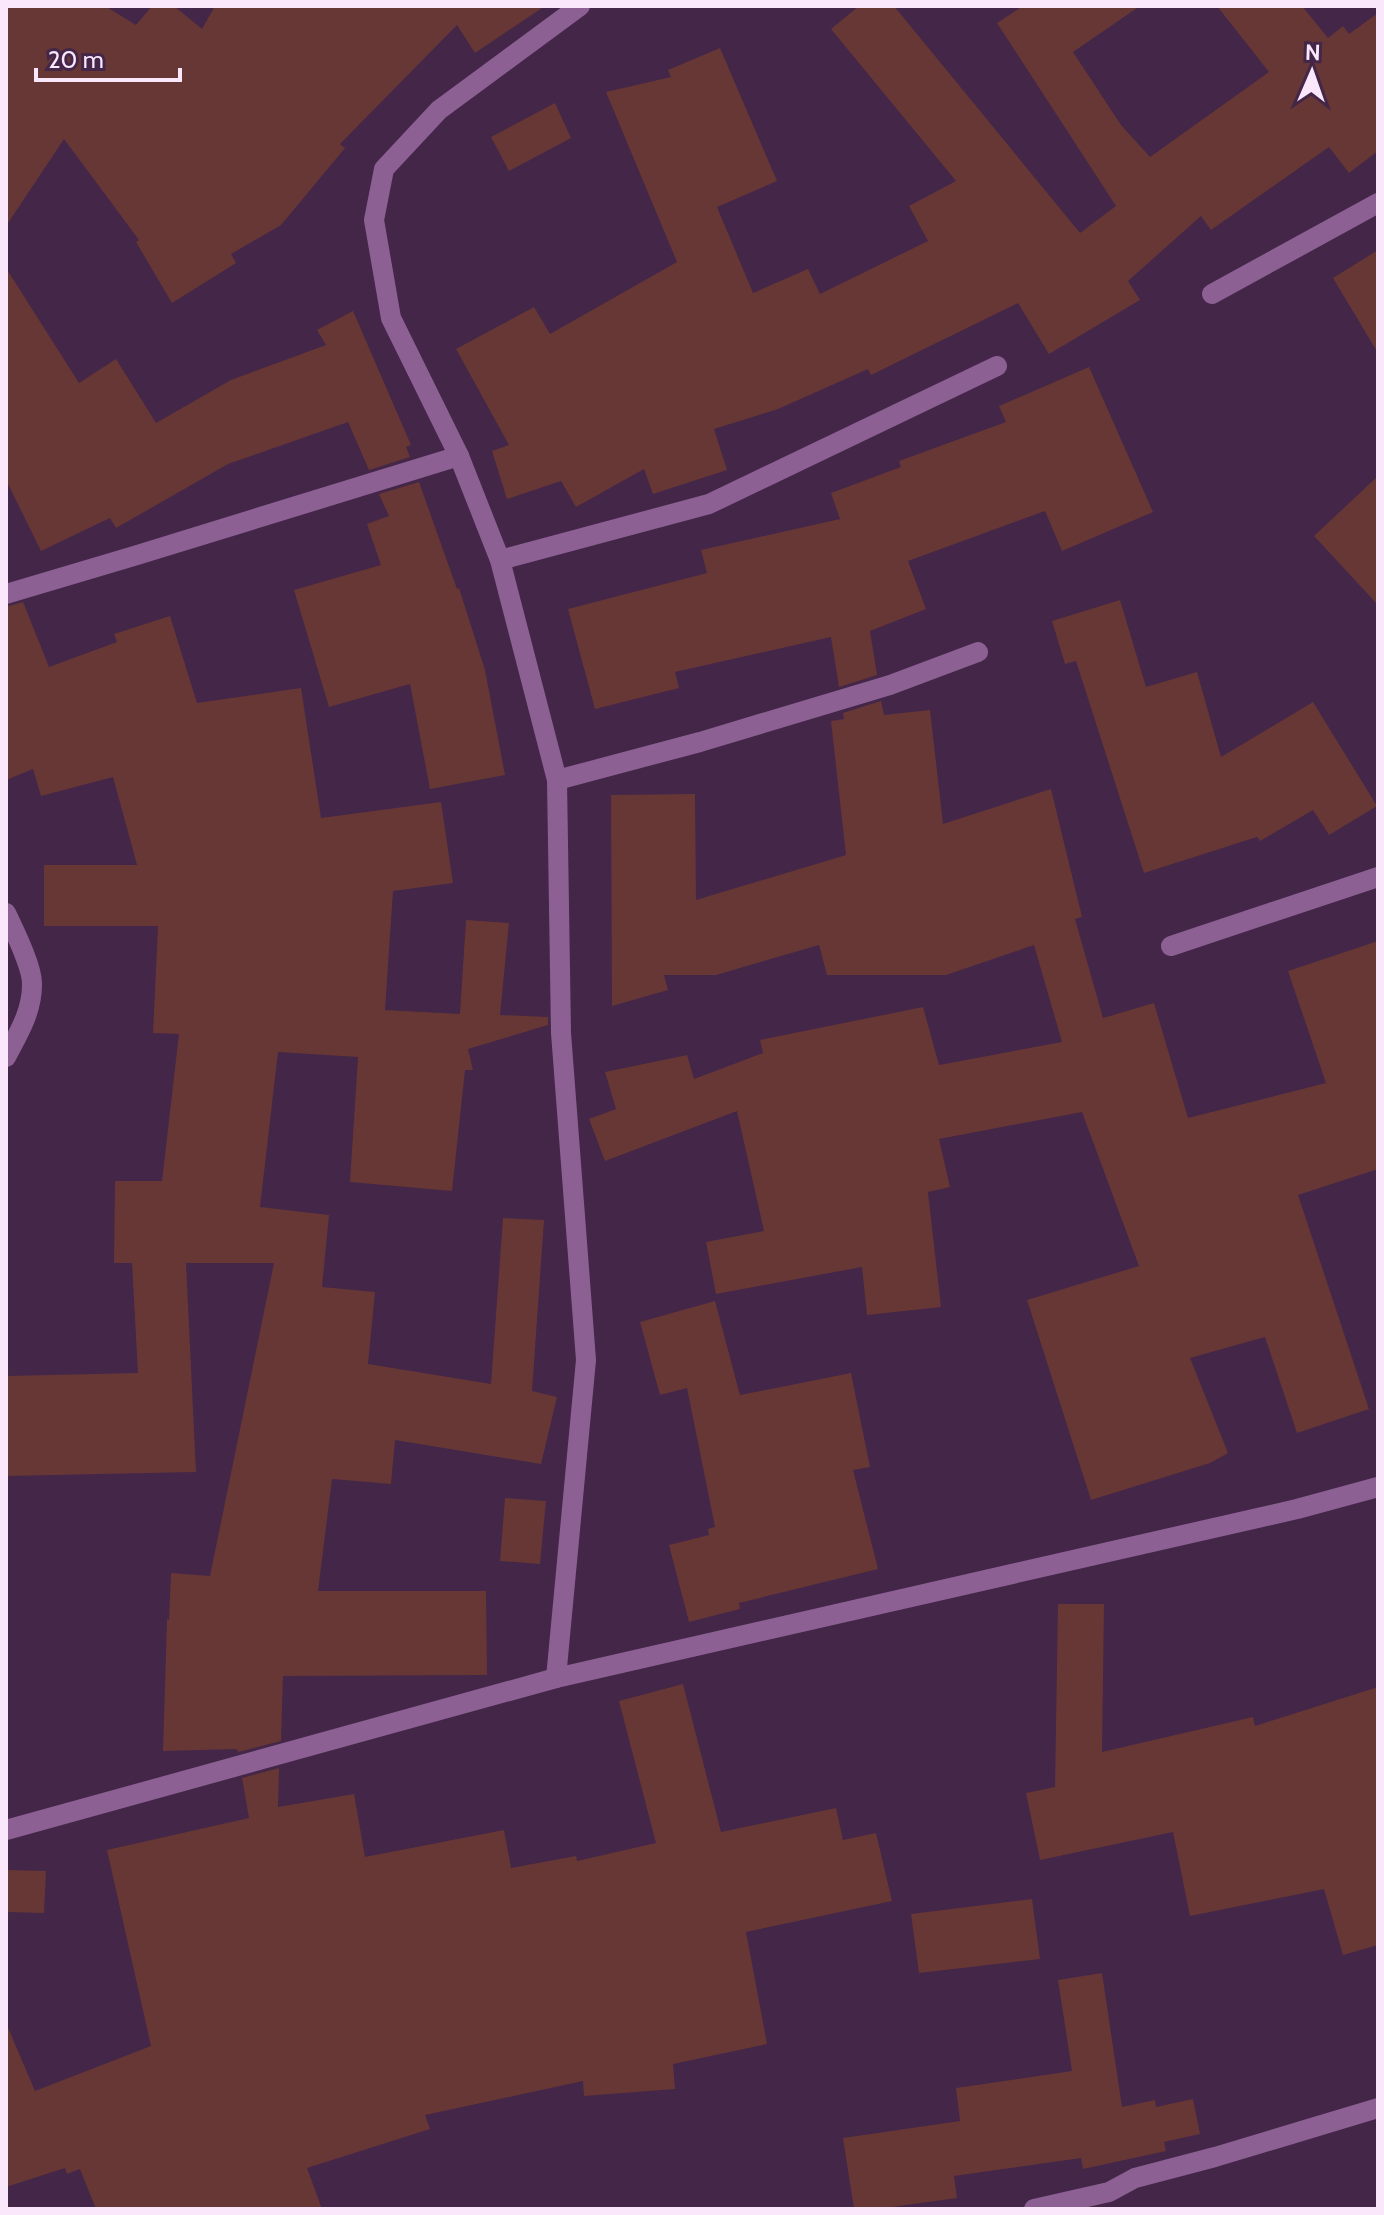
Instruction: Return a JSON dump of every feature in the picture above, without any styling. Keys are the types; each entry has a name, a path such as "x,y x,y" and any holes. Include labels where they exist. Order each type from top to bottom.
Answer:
{"street":[{"path":"556,1678 586,1360 561,1033 557,780 500,560 459,456 391,318 374,220 384,169 439,110 580,6"},
{"path":"1212,294 1378,203"},
{"path":"500,560 709,504 997,366"},
{"path":"6,594 459,456"},
{"path":"557,780 700,742 890,685 978,652"},
{"path":"1171,946 1378,877"},
{"path":"6,913 33,983 26,1019 6,1057"},
{"path":"6,1830 556,1678 1282,1512 1378,1487"},
{"path":"1034,2209 1112,2200 1135,2178 1378,2108"}],"building":[{"path":"6,6 105,6 136,25 152,6 174,6 202,29 215,6 545,6 475,53 457,25 340,144 345,148 281,225 231,254 236,263 172,303 136,242 139,240 64,139 6,226"},
{"path":"859,6 894,6 1080,233 1116,206 997,23 1023,6 1140,6 1073,52 1121,125 1150,157 1269,72 1217,6 1302,6 1328,38 1343,26 1349,34 1378,13 1378,151 1349,173 1329,147 1211,230 1201,216 1128,281 1140,300 1049,354 1018,303 871,375 868,369 778,409 714,429 727,470 653,494 644,469 576,507 561,481 507,499 492,451 509,445 456,349 534,307 550,334 677,262 606,92 671,77 668,70 720,48 777,181 717,207 753,293 808,269 820,294 928,241 909,206 956,181 831,29"},
{"path":"555,103 571,138 509,171 491,137"},
{"path":"1378,250 1378,353 1333,278"},
{"path":"6,268 79,383 116,359 156,423 231,380 326,345 317,330 353,311 411,445 406,447 410,457 369,470 348,422 228,464 116,528 110,518 41,551 6,480"},
{"path":"1089,367 1153,512 1062,551 1045,511 908,561 926,609 870,631 877,675 839,687 831,637 675,672 679,688 595,709 568,609 707,573 701,550 840,519 831,493 901,467 899,461 1006,422 999,406"},
{"path":"1378,476 1378,605 1314,536"},
{"path":"419,482 459,588 485,670 505,775 430,789 410,684 329,707 294,590 381,565 367,524 389,516 379,494"},
{"path":"1120,600 1146,687 1197,672 1221,757 1313,702 1377,806 1329,835 1313,810 1260,841 1257,837 1144,873 1076,661 1065,664 1052,621"},
{"path":"23,602 49,667 117,642 114,634 170,616 197,703 301,688 321,818 441,802 453,883 393,891 385,1010 460,1014 466,920 509,923 500,1015 548,1017 548,1025 468,1049 473,1070 465,1070 452,1191 350,1182 358,1057 278,1052 260,1207 329,1215 322,1287 375,1292 368,1364 491,1384 503,1218 544,1220 532,1391 557,1397 541,1464 395,1440 391,1484 332,1479 318,1591 486,1591 487,1675 283,1676 281,1741 238,1752 237,1749 163,1751 167,1619 171,1573 210,1576 274,1263 186,1263 196,1472 6,1476 6,1376 138,1373 132,1263 114,1263 115,1181 162,1181 179,1034 153,1033 158,926 44,926 44,865 137,865 113,777 41,796 33,769 6,780 6,607"},
{"path":"881,701 884,715 930,710 943,824 1051,789 1082,917 1075,919 1103,1018 1154,1003 1188,1118 1326,1083 1288,971 1378,941 1378,1169 1298,1195 1369,1409 1297,1433 1265,1337 1190,1358 1228,1453 1210,1463 1091,1500 1027,1300 1139,1266 1082,1112 939,1139 950,1187 928,1192 941,1307 867,1315 862,1267 716,1294 706,1242 764,1231 737,1111 605,1161 589,1119 616,1109 605,1072 687,1055 694,1079 763,1053 760,1040 923,1007 939,1065 1062,1042 1034,945 946,975 827,975 819,945 716,975 664,975 668,990 612,1006 611,795 695,794 696,900 846,855 831,721 844,719 843,713"},
{"path":"715,1301 740,1395 851,1373 870,1467 853,1470 878,1569 739,1603 740,1609 689,1622 669,1545 709,1535 708,1529 715,1527 687,1388 660,1395 640,1322"},
{"path":"505,1498 546,1501 540,1564 500,1561"},
{"path":"1058,1604 1104,1604 1102,1752 1253,1717 1255,1726 1378,1687 1378,1945 1343,1955 1324,1889 1190,1916 1173,1832 1040,1860 1026,1793 1055,1787"},
{"path":"683,1684 721,1832 836,1808 843,1840 876,1833 892,1901 746,1932 767,2044 673,2064 675,2089 584,2096 583,2081 425,2115 430,2129 307,2168 322,2209 96,2209 80,2169 67,2174 65,2168 6,2187 6,2023 35,2091 151,2046 107,1850 249,1818 242,1778 279,1768 278,1807 354,1794 365,1857 504,1830 511,1868 576,1856 577,1861 656,1843 619,1701"},
{"path":"6,1870 46,1871 44,1913 6,1912"},
{"path":"1032,1899 1040,1959 919,1973 911,1914"},
{"path":"1102,1973 1122,2107 1155,2100 1156,2107 1193,2099 1200,2134 1164,2142 1166,2151 1083,2169 1081,2158 954,2176 957,2198 877,2209 854,2209 843,2138 960,2121 956,2088 1072,2071 1058,1980"}]}
